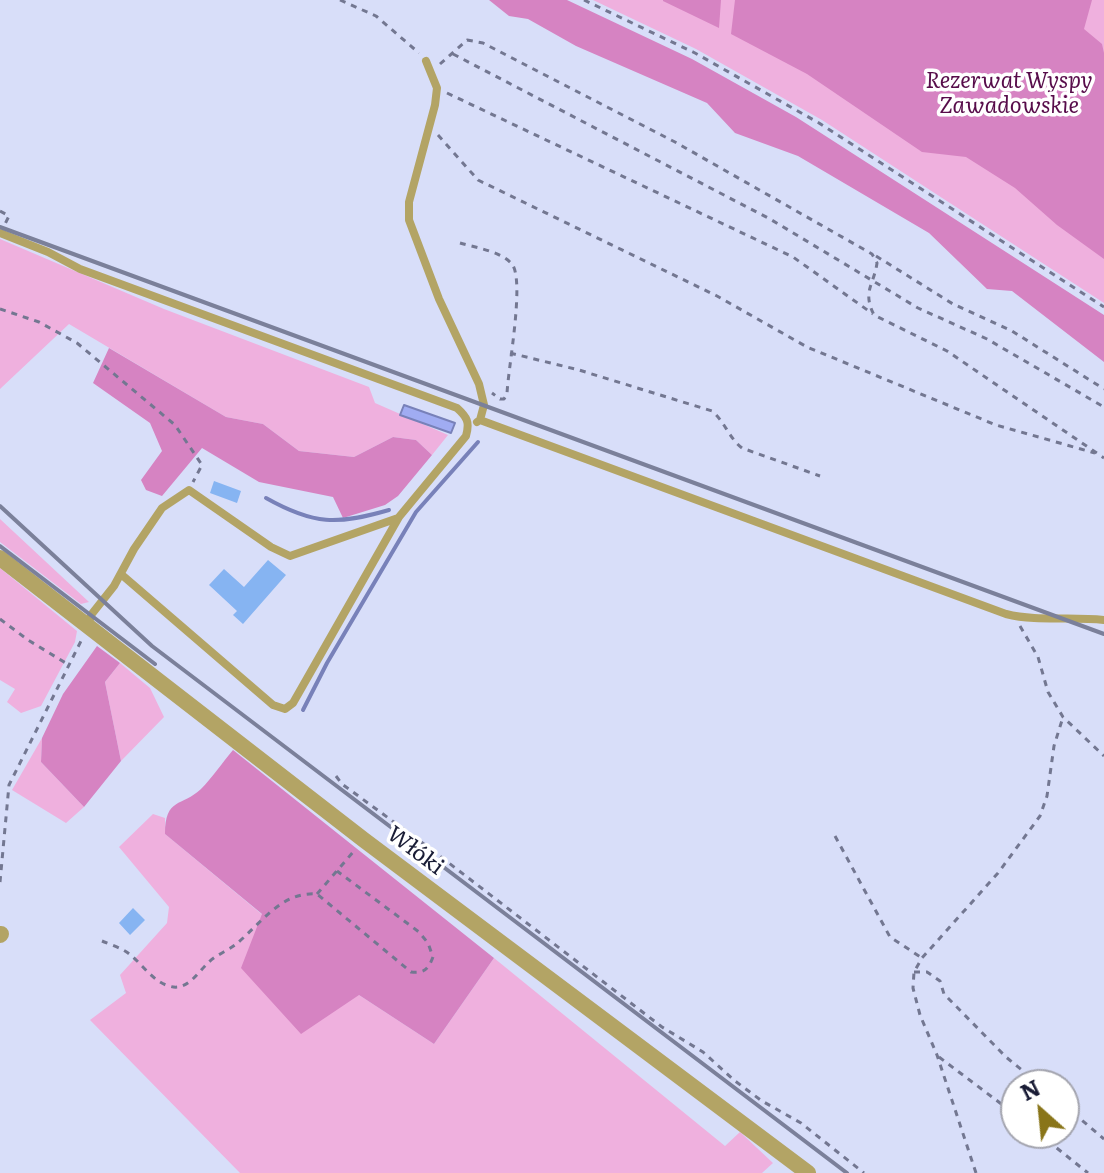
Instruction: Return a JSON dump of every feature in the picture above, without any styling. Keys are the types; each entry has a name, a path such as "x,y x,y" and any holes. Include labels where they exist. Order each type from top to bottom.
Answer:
{"street":[{"name":"Włóki","path":"0,558 364,840 808,1173"}],"lane":[{"path":"426,61 437,88 409,202 409,220 439,299 479,384 484,405 480,420 469,426"},
{"path":"1,231 80,269 457,408 466,416 469,426 466,436 423,484 399,517 293,703 285,709 273,705 122,575"},
{"path":"480,420 1014,616 1104,620"},
{"path":"88,627 91,615 122,575 134,549 162,508 189,490 271,547 290,556 399,517"}],"path":[{"path":"340,0 376,16 399,33 426,61"},
{"path":"584,0 695,53 819,123 1104,307"},
{"path":"431,70 467,40 483,43 675,142 872,254 953,304 1012,331 1104,389"},
{"path":"453,54 770,219 918,308 987,339 1104,407"},
{"path":"437,88 793,257 874,315 947,351 1104,458"},
{"path":"430,124 478,180 717,296 807,347 996,425 1099,454"},
{"path":"0,211 9,216 1,231"},
{"path":"460,243 500,255 513,266 519,284 507,394 500,399 479,384"},
{"path":"872,254 877,263 869,286 869,304 874,315"},
{"path":"0,309 39,322 77,343 175,425 202,465 189,490"},
{"path":"510,353 579,370 712,411 724,421 732,440 742,448 820,476"},
{"path":"1014,616 1038,657 1048,692 1063,717 1104,756"},
{"path":"0,619 69,665"},
{"path":"0,882 9,785 88,627"},
{"path":"976,1173 937,1055 920,1015 913,988 914,972 922,958 998,873 1040,816 1063,717"},
{"path":"336,776 342,784 662,1027 703,1052 735,1081 801,1123 864,1173"},
{"path":"835,836 890,937 922,958"},
{"path":"102,941 126,951 162,983 171,987 189,983 209,961 233,946 274,908 296,897 317,894 364,840"},
{"path":"317,894 411,972 422,973 429,968 433,957 428,943 419,932 337,871"},
{"path":"914,972 927,972 940,981 944,994 1021,1069"},
{"path":"937,1055 1000,1103"},
{"path":"1080,1119 1104,1139"},
{"path":"1058,1149 1088,1173"}],"green space":[{"path":"489,0 567,0 692,59 796,117 1104,315 1104,362 1012,291 987,289 929,233 798,156 735,133 707,103 576,46 528,19 509,16"},
{"name":"Rezerwat Wyspy Zawadowskie","path":"593,0 1104,0 1104,303 822,120 696,49"},
{"path":"721,0 719,28 663,1"},
{"name":"Rezerwat Wyspy Zawadowskie","path":"735,0 1092,0 1084,29 1102,44 1104,53 1104,259 1057,225 1015,188 966,157 922,152 807,74 731,34"},
{"path":"0,239 164,309 369,387 375,403 448,435 432,455 416,440 393,437 354,457 299,451 263,424 226,417 69,324 0,389"},
{"path":"109,348 226,417 263,424 299,451 354,457 393,437 416,440 432,455 398,496 385,505 343,518 333,497 259,482 202,448 162,496 146,490 141,480 162,451 150,423 93,383"},
{"path":"0,519 89,602 81,604 0,542"},
{"path":"0,568 77,631 75,642 41,706 21,713 7,702 15,689 0,680"},
{"path":"97,646 120,663 105,682 121,761 84,807 41,762 42,738 63,694"},
{"path":"120,663 150,688 164,717 121,761 105,682"},
{"path":"42,738 41,762 84,807 66,823 12,790"},
{"path":"233,750 494,958 434,1044 359,995 301,1034 241,968 262,914 165,834 171,808 201,789"},
{"path":"153,814 165,818 165,834 359,995 434,1044 494,958 725,1146 740,1132 773,1163 762,1173 240,1173 90,1020 126,993 120,975 167,923 169,907 119,847"}],"water":[{"path":"404,405 455,423 451,433 400,415"}],"building":[{"path":"214,481 241,491 237,503 210,493"},
{"path":"268,560 286,575 243,624 233,615 237,611 209,585 224,569 244,587"},
{"path":"133,908 145,920 130,935 119,923"}],"waterway":[{"path":"303,710 327,663 416,512 478,442"},
{"path":"266,498 298,513 326,520 355,518 389,510"}],"railway":[{"path":"0,227 1104,634"},
{"path":"0,506 152,646 847,1173"},
{"path":"0,546 155,664"}]}
